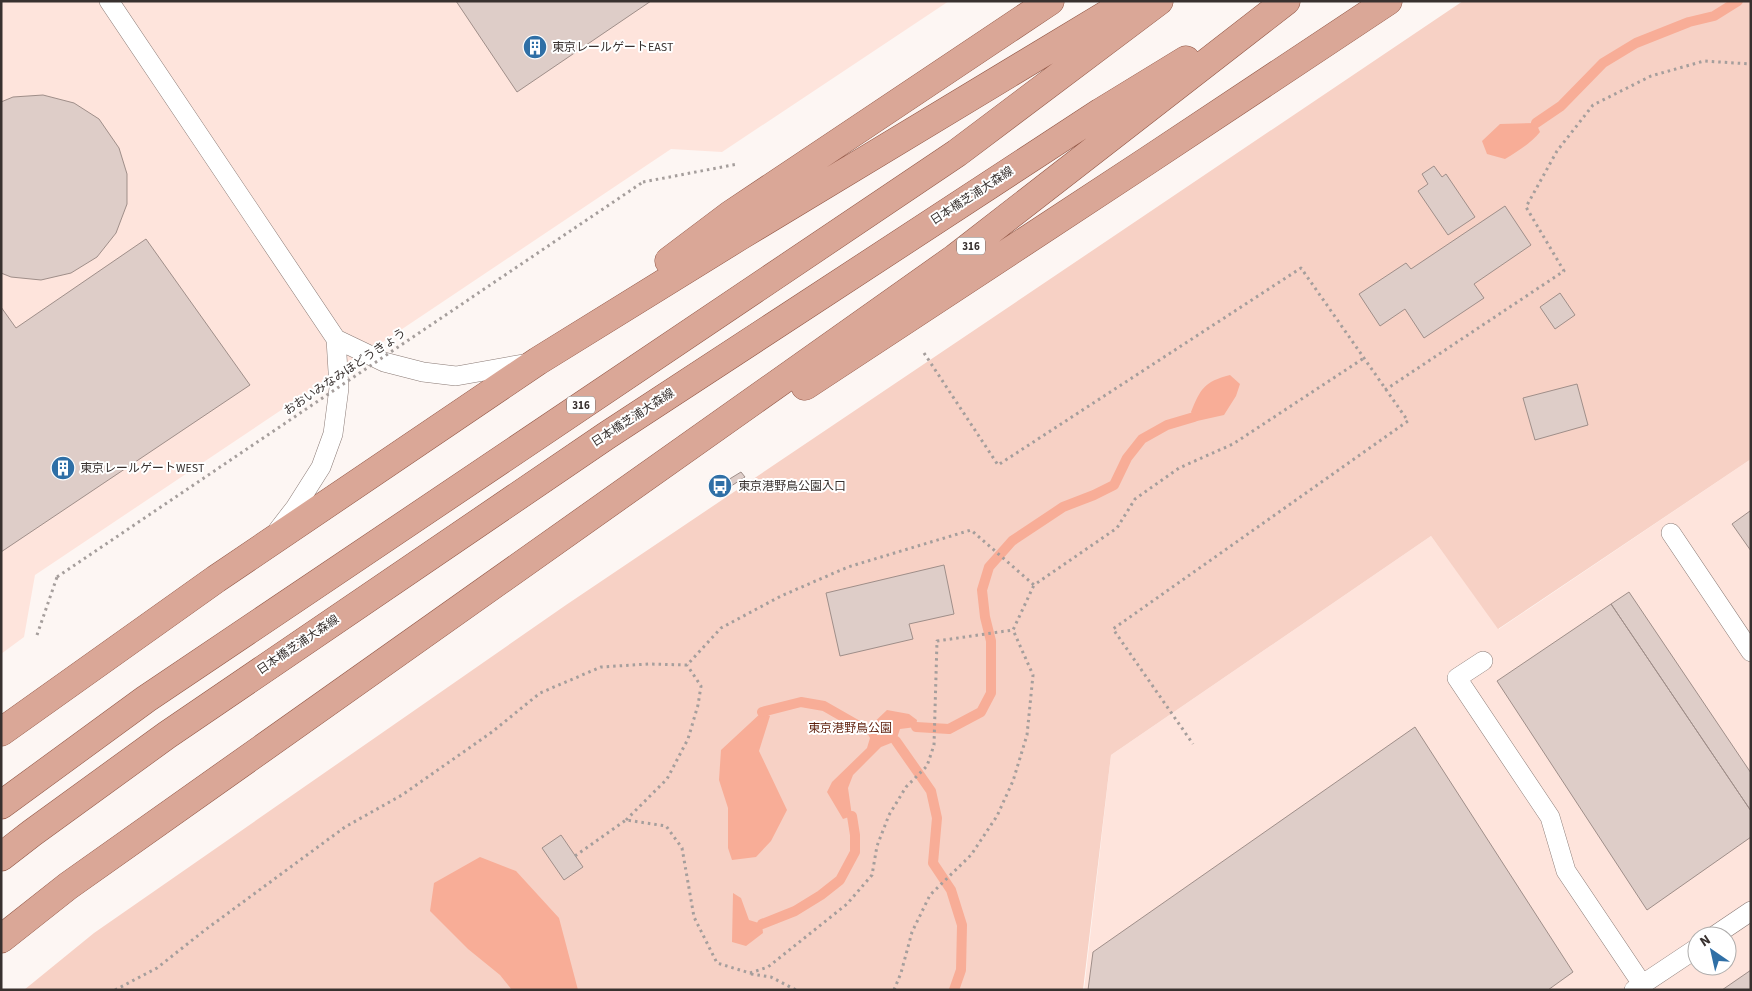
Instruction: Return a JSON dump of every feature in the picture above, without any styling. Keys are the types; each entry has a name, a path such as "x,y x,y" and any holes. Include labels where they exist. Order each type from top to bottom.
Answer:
{"main road":[{"path":"538,361 730,215 1050,1"},
{"path":"1,732 265,546 538,361 740,236 1129,1"},
{"name":"316","path":"1,805 146,699 957,153 1159,1"},
{"name":"日本橋芝浦大森線","path":"1,858 32,833 167,735 606,436 1101,112 1281,1"},
{"name":"316","path":"1,939 68,886 955,258 1286,1"},
{"path":"648,477 820,377 1388,1"}],"lane":[{"path":"109,1 336,339 339,388 333,434 321,467 295,508 265,546"},
{"path":"336,339 384,362 423,372 456,376 538,361"},
{"path":"1671,533 1751,652"},
{"path":"1483,661 1457,678 1550,817 1566,871 1638,987 1687,955"},
{"path":"1729,926 1751,911"}],"path":[{"path":"1386,390 1564,271 1526,207 1557,151 1593,105 1651,76 1704,61 1751,64"},
{"name":"おおいみなみほどうきょう","path":"37,636 57,577 644,182 738,164"},
{"path":"924,353 998,465 1301,268 1408,421 1114,629 1192,744"},
{"path":"1012,630 1034,585 1117,528 1135,500 1179,468 1233,444 1364,358"},
{"path":"115,990 157,968 205,930 346,827 402,795 492,732 540,693 601,667 649,664 687,665 721,628 781,596 848,567 971,530 1034,585"},
{"path":"750,974 768,967 847,904 872,875 877,846 889,815 906,787 927,766 934,745 937,640 1012,630"},
{"path":"894,990 901,973 912,932 930,895 971,856 997,816 1013,781 1027,734 1033,675 1012,630"},
{"path":"575,856 626,820 667,779 688,740 698,705 701,686 687,665"},
{"path":"626,820 666,826 682,848 694,918 717,963 750,974 771,977 796,990"}],"shaded area":[{"path":"1,1 949,1 722,152 671,149 35,575 24,637 1,654"},
{"path":"1536,123 1540,132 1515,153 1505,159 1487,154 1482,141 1500,124"},
{"path":"1230,375 1240,384 1236,396 1224,415 1197,421 1191,412 1204,387 1214,380"},
{"path":"1751,459 1751,990 1084,990 1111,755 1431,536 1499,629"},
{"path":"887,710 909,714 917,720 916,727 900,729 896,741 881,747 853,775 848,788 852,816 843,819 827,792 832,782 867,748 870,738 866,730"},
{"path":"762,712 770,716 759,751 787,810 771,841 756,857 732,860 728,848 728,808 719,780 721,750"},
{"path":"480,857 516,871 559,918 578,990 512,990 500,975 468,949 430,911 434,883"},
{"path":"733,893 741,898 749,920 762,924 763,933 746,946 732,942"}],"green space":[{"name":"東京港野鳥公園","path":"1463,1 1751,1 1751,459 1498,629 1431,536 1111,755 1083,990 24,990 94,933 566,605"}],"building":[{"name":"東京レールゲートEAST","path":"456,1 651,1 517,92"},
{"path":"43,95 74,103 99,119 119,148 127,174 127,204 116,233 97,257 71,273 41,280 11,277 1,273 1,102 13,97"},
{"path":"1434,166 1442,177 1446,174 1475,217 1448,235 1418,191 1428,184 1422,174"},
{"path":"1505,206 1531,245 1474,284 1484,298 1424,338 1405,309 1380,326 1359,294 1406,263 1411,269"},
{"name":"東京レールゲートWEST","path":"146,239 250,385 1,552 1,307 16,328"},
{"path":"1560,293 1575,315 1555,329 1540,307"},
{"path":"1577,384 1588,425 1535,440 1523,398"},
{"path":"741,472 745,477 722,492 718,486"},
{"path":"1750,511 1751,513 1751,551 1732,524"},
{"path":"944,565 954,614 909,624 913,639 840,656 826,593"},
{"path":"1629,592 1751,773 1751,811 1611,604"},
{"path":"1611,604 1751,811 1751,837 1647,910 1497,681"},
{"path":"1415,727 1573,972 1548,990 1088,990 1093,952"},
{"path":"561,835 583,867 564,880 542,848"},
{"path":"1751,970 1751,990 1722,990"}],"waterway":[{"path":"1536,123 1561,106 1603,63 1636,43 1689,22 1714,16 1738,1"},
{"path":"916,727 949,729 981,712 991,693 991,641 985,617 982,590 989,567 1012,541 1063,507 1114,485 1127,458 1142,439 1167,425 1194,417"},
{"path":"762,712 801,702 824,706 866,730"},
{"path":"896,741 931,791 937,818 933,863 951,890 962,925 961,970 954,990"},
{"path":"762,924 795,911 821,895 840,880 855,852 852,816"}],"place":[{"name":"東京レールゲートEAST","path":"535,47"},
{"name":"東京レールゲートWEST","path":"63,468"},
{"name":"東京港野鳥公園入口","path":"720,486"}]}
